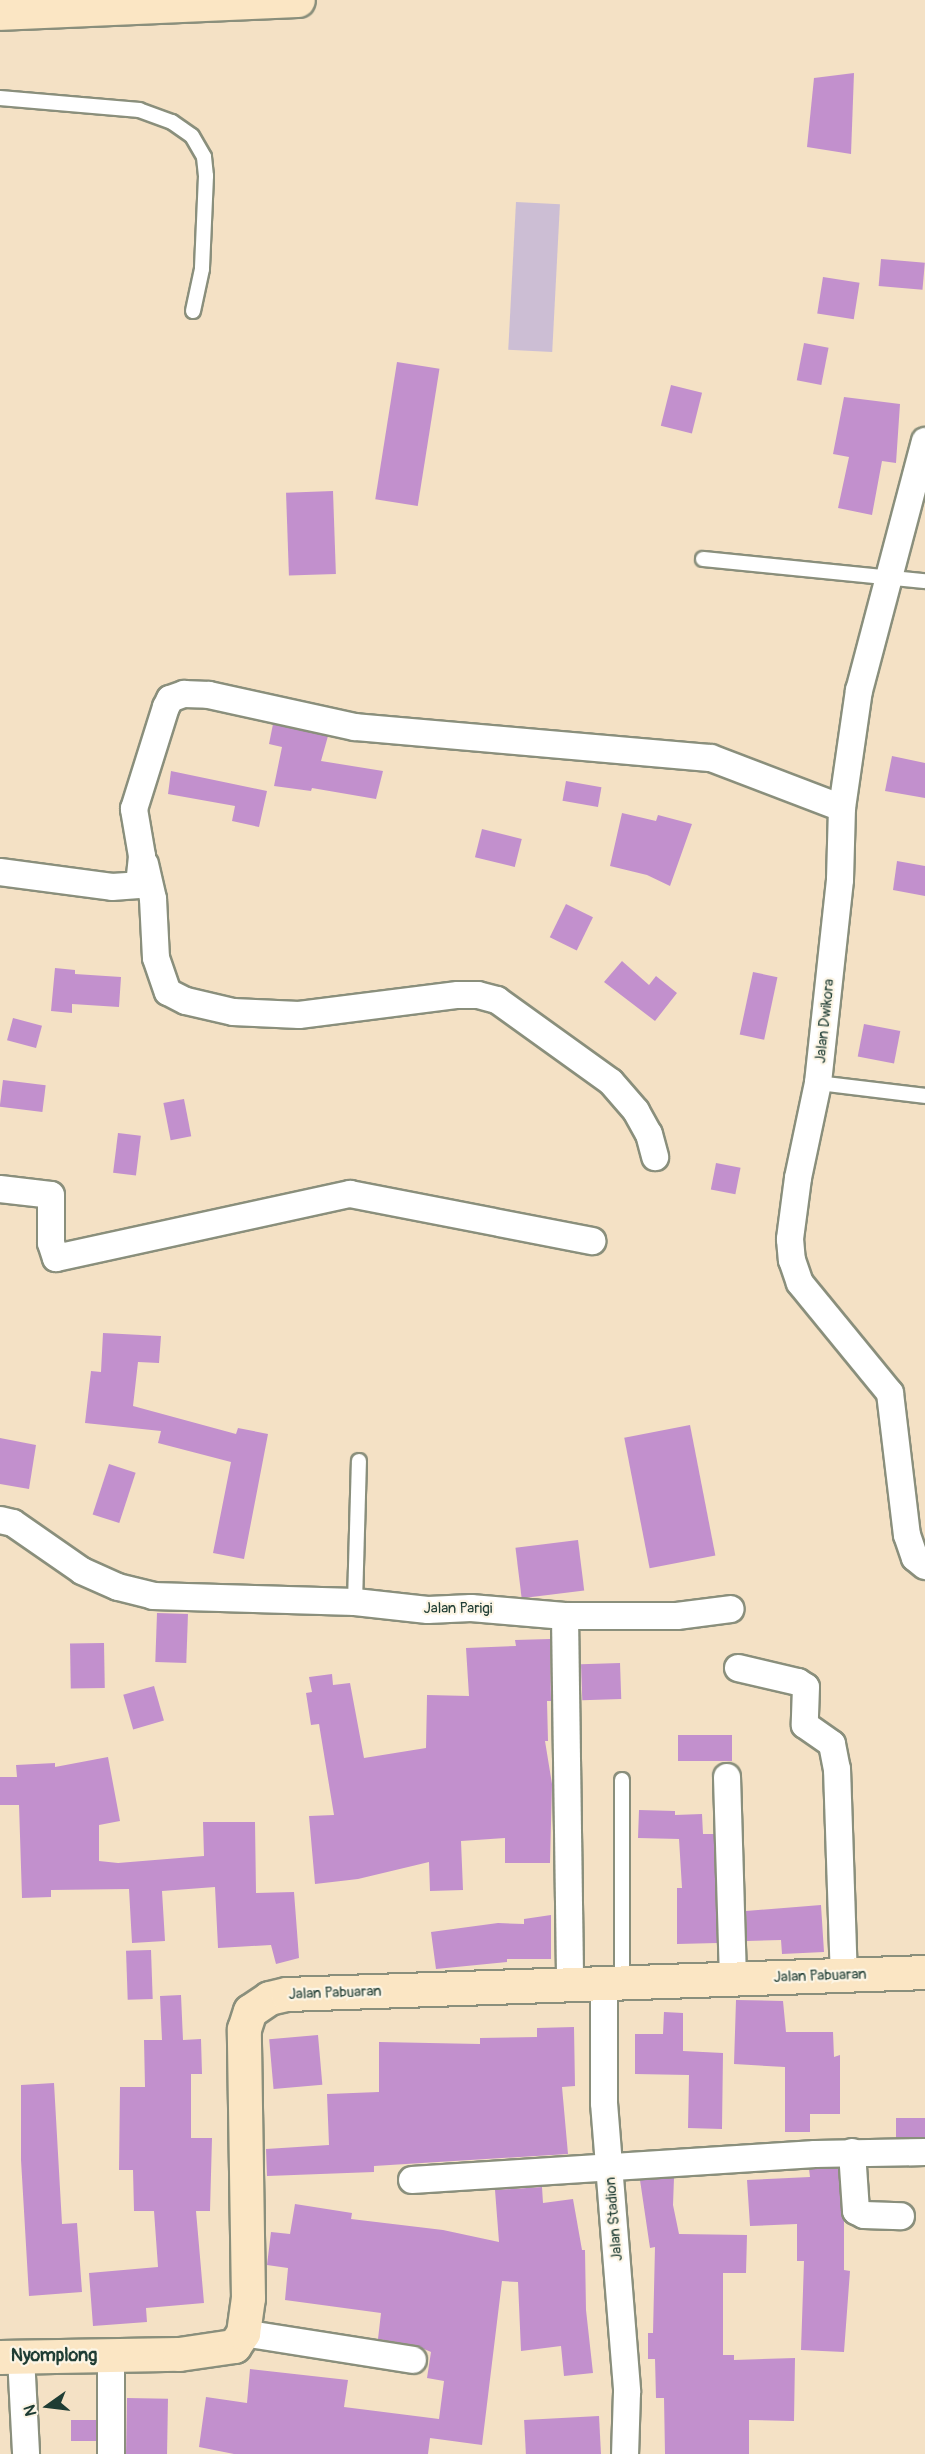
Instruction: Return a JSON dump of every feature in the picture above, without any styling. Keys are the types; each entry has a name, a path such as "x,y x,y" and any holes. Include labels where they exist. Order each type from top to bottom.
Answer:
{"street":[{"path":"0,14 121,3 298,0"},
{"name":"Jalan Dwikora","path":"924,458 888,575 859,690 842,808 840,880 818,1083 798,1178 790,1239 792,1260 809,1296 883,1379 890,1393 907,1535 915,1558 925,1566"},
{"path":"655,1157 649,1134 636,1111 611,1082 497,1000 478,994 458,995 299,1015 233,1012 186,1001 168,992 156,958 153,899 142,856 134,809 170,699 184,694 209,695 355,727 711,758 842,808"},
{"path":"0,872 136,887 141,882 142,856"},
{"path":"0,1189 51,1195 51,1243 57,1258 350,1194 592,1241"},
{"name":"Jalan Parigi","path":"0,1520 13,1523 82,1571 153,1596 355,1602 428,1610 471,1608 566,1628 731,1609"},
{"path":"566,1628 570,1986"},
{"path":"738,1668 798,1682 806,1687 805,1725 832,1744 837,1769 843,1977"},
{"path":"727,1777 732,1978"},
{"name":"Jalan Pabuaran","path":"243,2333 248,2298 244,2029 250,2011 269,1998 287,1994 570,1986 732,1978 843,1977 925,1972"},
{"name":"Jalan Stadion","path":"613,1983 609,2169 627,2392 626,2454"},
{"path":"852,2152 856,2211 864,2216 901,2216"},
{"path":"412,2180 852,2152 925,2152"},
{"path":"26,2454 10,2356 111,2355 217,2350 234,2346 243,2333 413,2360"},
{"path":"111,2355 111,2454"}],"lane":[{"path":"0,98 139,110 172,122 192,136 204,157 206,176 202,269 193,311"},
{"path":"703,559 888,575 925,581"},
{"path":"818,1083 925,1096"},
{"path":"355,1602 359,1461"},
{"path":"613,1983 622,1780"}],"shaded area":[{"path":"516,202 560,204 552,352 508,350"}],"building":[{"path":"854,73 851,154 807,147 814,78"},
{"path":"881,259 925,263 922,290 879,286"},
{"path":"823,277 860,283 854,319 817,314"},
{"path":"804,343 829,348 821,385 797,380"},
{"path":"397,362 439,369 418,506 375,499"},
{"path":"671,385 702,393 692,433 661,426"},
{"path":"844,397 900,404 896,463 882,461 872,515 838,508 849,457 833,454"},
{"path":"333,491 336,574 289,576 286,493"},
{"path":"273,724 328,736 321,761 383,771 376,799 312,788 311,791 274,786 282,747 269,744"},
{"path":"892,756 925,763 925,798 885,791"},
{"path":"171,771 267,791 259,827 232,821 235,806 168,794"},
{"path":"566,781 601,787 598,807 563,801"},
{"path":"622,813 656,821 658,815 692,824 670,886 647,875 610,866"},
{"path":"482,829 522,839 515,867 475,857"},
{"path":"897,861 925,866 925,896 893,890"},
{"path":"566,904 593,917 577,950 550,937"},
{"path":"622,961 649,985 656,976 677,993 655,1021 604,982"},
{"path":"55,968 75,970 75,974 121,977 119,1007 72,1004 72,1013 51,1011"},
{"path":"753,972 777,977 764,1040 740,1035"},
{"path":"13,1018 42,1026 36,1048 7,1040"},
{"path":"864,1024 900,1031 894,1063 858,1056"},
{"path":"3,1080 46,1085 42,1112 0,1107"},
{"path":"184,1099 191,1136 171,1140 163,1103"},
{"path":"118,1133 141,1136 136,1176 113,1173"},
{"path":"716,1163 741,1168 735,1194 711,1190"},
{"path":"103,1333 161,1336 159,1363 138,1362 133,1406 236,1434 238,1428 268,1434 244,1559 213,1553 231,1462 158,1443 161,1431 85,1423 91,1371 101,1372"},
{"path":"690,1425 715,1556 650,1568 624,1438"},
{"path":"0,1438 36,1445 29,1489 0,1484"},
{"path":"109,1464 136,1473 119,1523 93,1514"},
{"path":"578,1540 584,1591 522,1598 515,1548"},
{"path":"157,1613 188,1614 186,1663 155,1662"},
{"path":"550,1639 551,1701 547,1701 548,1741 545,1741 552,1784 550,1863 505,1863 505,1838 461,1841 463,1890 430,1891 429,1862 358,1879 315,1884 309,1816 334,1815 319,1724 311,1725 306,1693 312,1692 309,1677 332,1674 333,1685 350,1683 364,1758 426,1748 427,1695 469,1696 466,1648 516,1646 515,1640"},
{"path":"104,1643 105,1688 71,1689 70,1644"},
{"path":"620,1663 621,1699 582,1700 581,1664"},
{"path":"154,1686 164,1721 133,1729 123,1695"},
{"path":"678,1735 732,1735 732,1761 678,1761"},
{"path":"108,1757 120,1821 99,1825 99,1861 118,1863 204,1856 203,1822 255,1822 256,1893 294,1892 299,1958 276,1964 271,1945 218,1948 215,1887 162,1891 165,1941 132,1943 129,1889 51,1890 51,1897 22,1898 19,1805 0,1805 0,1777 17,1777 16,1765 55,1763 55,1767"},
{"path":"639,1810 675,1811 675,1815 702,1814 703,1834 714,1834 717,1943 677,1944 677,1888 682,1888 679,1839 638,1838"},
{"path":"821,1905 824,1952 782,1954 781,1940 747,1941 746,1911"},
{"path":"551,1915 551,1959 507,1959 507,1962 436,1969 431,1932 498,1923 524,1924 524,1919"},
{"path":"151,1950 153,1999 128,2000 126,1951"},
{"path":"181,1995 183,2040 201,2039 202,2074 191,2074 191,2138 212,2138 210,2211 196,2211 204,2303 146,2308 147,2322 93,2326 89,2273 158,2267 154,2211 134,2211 133,2170 119,2170 120,2087 145,2087 144,2040 162,2040 160,1996"},
{"path":"736,2000 783,2001 786,2032 833,2032 834,2057 840,2055 840,2114 810,2114 810,2132 785,2132 785,2067 734,2064"},
{"path":"664,2012 683,2013 683,2051 723,2053 722,2129 688,2128 689,2075 635,2074 635,2034 663,2034"},
{"path":"574,2027 575,2086 562,2087 568,2154 374,2166 374,2172 267,2176 266,2149 329,2145 327,2094 379,2092 379,2042 480,2044 480,2038 537,2037 537,2028"},
{"path":"318,2035 322,2085 274,2089 269,2039"},
{"path":"54,2083 62,2224 77,2223 82,2292 29,2296 21,2160 21,2085"},
{"path":"896,2118 925,2118 925,2138 896,2138"},
{"path":"809,2169 838,2169 844,2221 844,2270 850,2271 844,2352 801,2350 804,2261 797,2261 797,2224 750,2226 747,2180 810,2177"},
{"path":"674,2178 673,2205 679,2234 747,2235 746,2273 723,2273 723,2355 734,2355 734,2360 795,2358 794,2421 749,2420 749,2454 665,2454 664,2398 656,2398 655,2359 648,2359 648,2333 653,2333 655,2247 650,2248 640,2180"},
{"path":"542,2187 543,2203 573,2199 582,2250 585,2250 586,2310 593,2373 564,2376 561,2346 521,2351 518,2282 502,2281 482,2445 430,2438 428,2454 234,2454 199,2447 206,2397 247,2403 250,2369 348,2380 344,2407 439,2419 444,2381 427,2378 431,2352 415,2345 378,2339 381,2313 285,2300 288,2268 267,2265 271,2232 290,2234 295,2204 352,2213 351,2219 443,2230 499,2242 495,2190"},
{"path":"127,2398 168,2399 167,2454 126,2454"},
{"path":"599,2416 601,2454 526,2454 524,2420"},
{"path":"71,2420 96,2420 96,2441 71,2441"}],"district":[{"name":"Nyomplong","path":"54,2356"}]}
